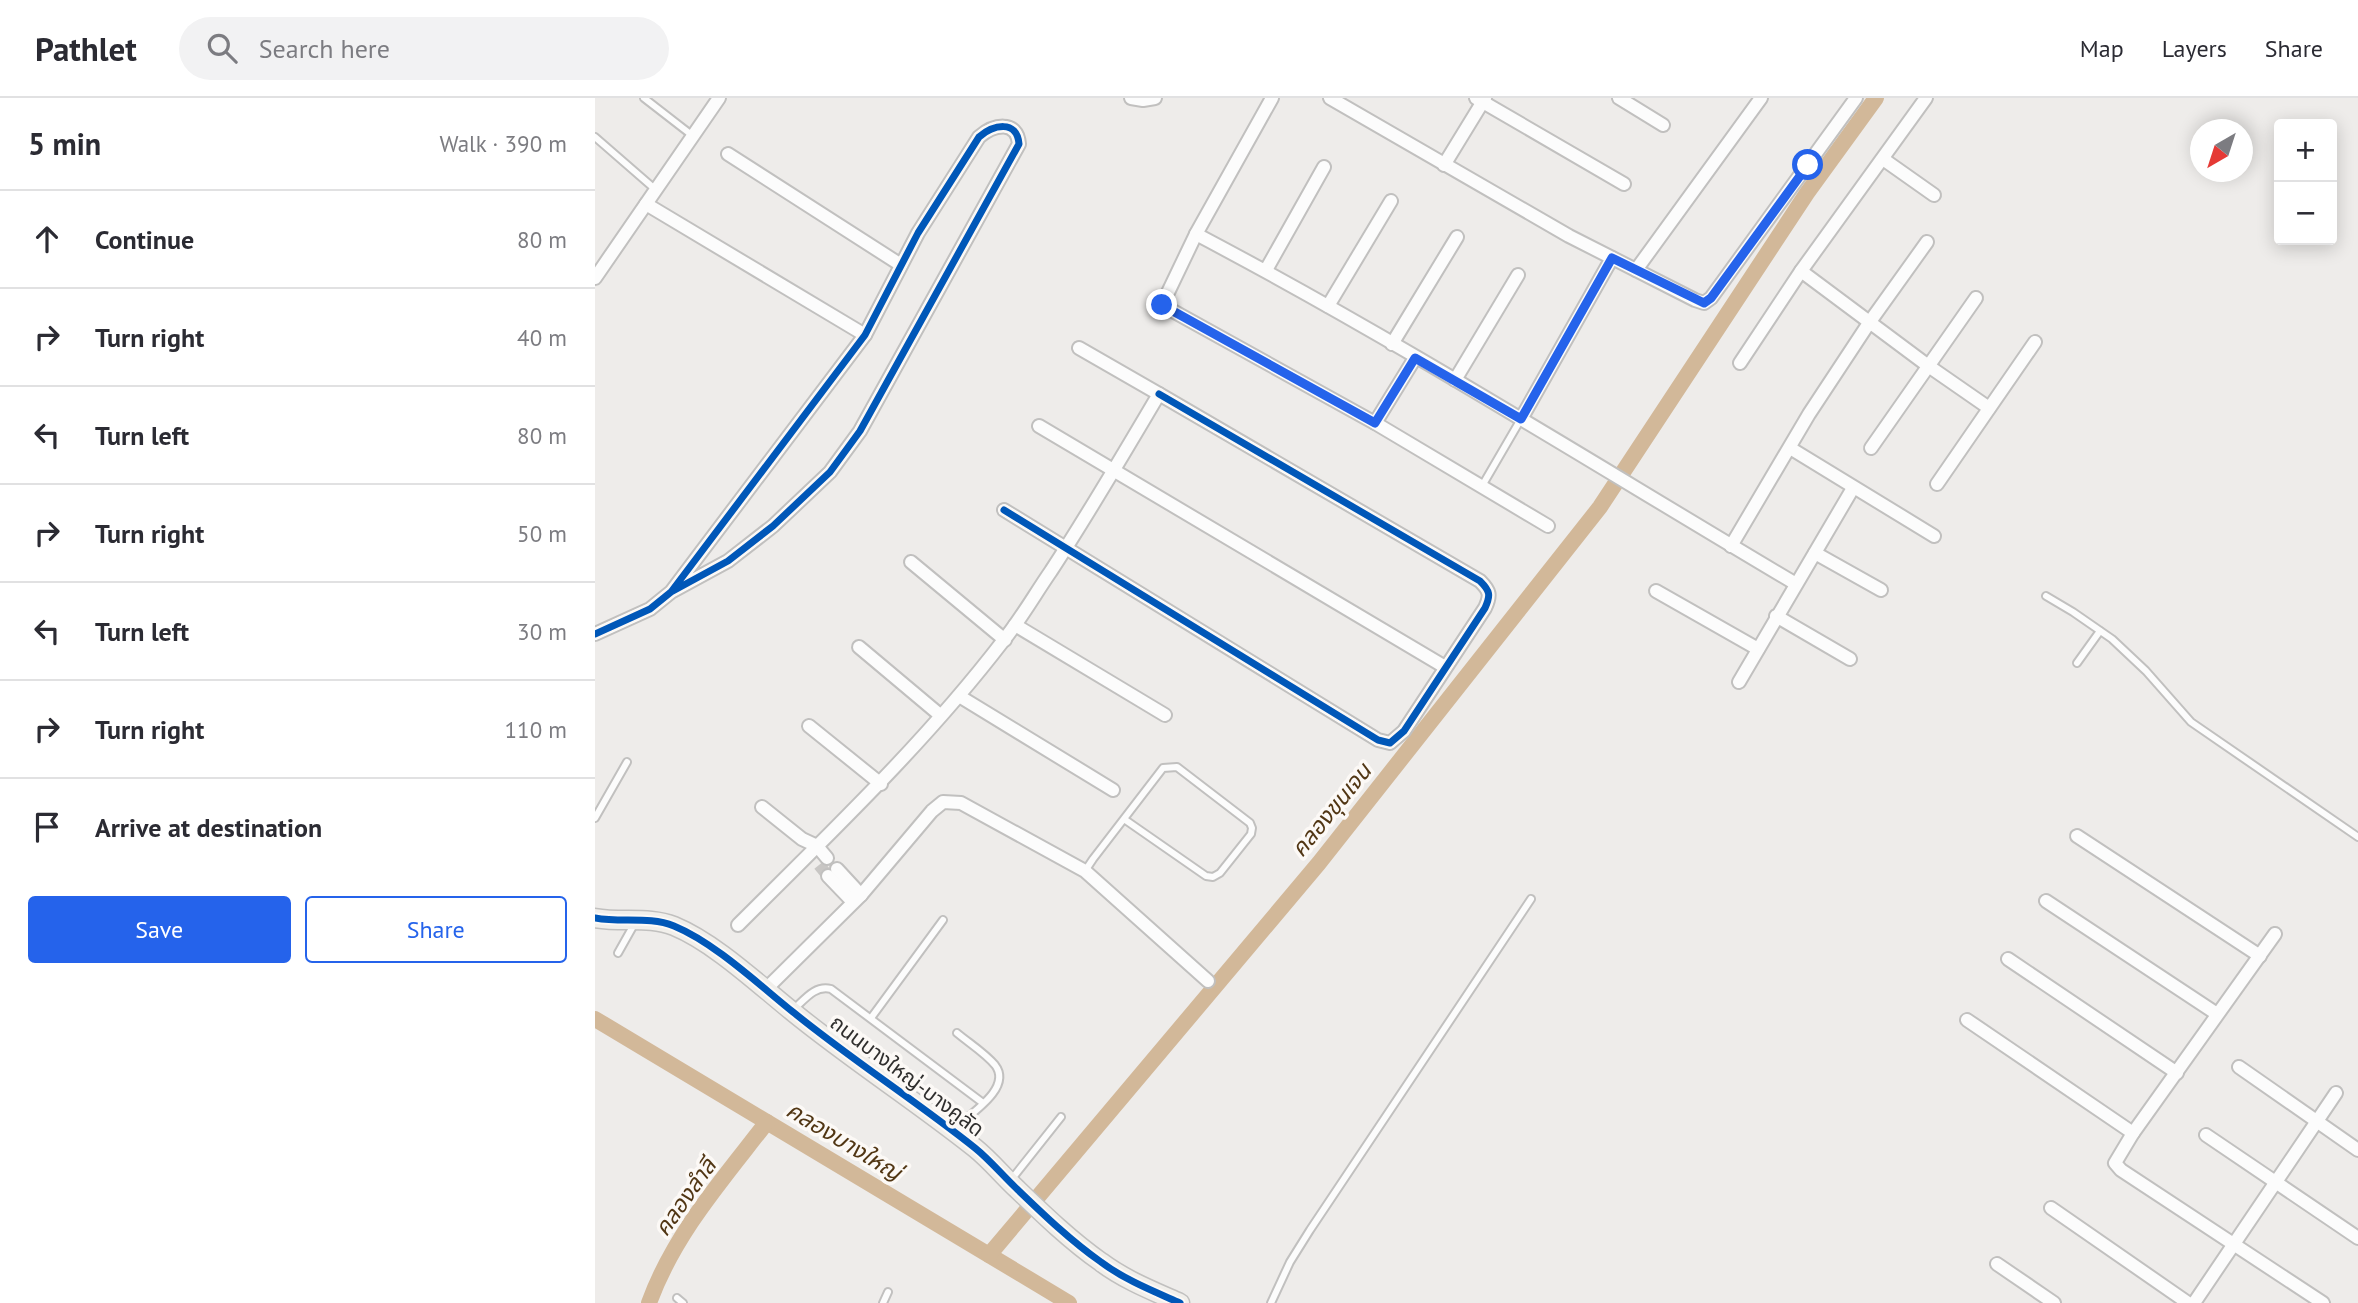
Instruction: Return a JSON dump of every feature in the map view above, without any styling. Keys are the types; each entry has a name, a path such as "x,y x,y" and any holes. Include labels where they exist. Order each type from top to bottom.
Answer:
{"street":[{"path":"595,278 719,98"},
{"path":"1131,98 1155,98"},
{"path":"1272,98 1196,234 1162,305 1375,423 1548,526"},
{"path":"1330,98 1612,258 1704,303 1711,298 1856,98"},
{"path":"1619,98 1663,125"},
{"path":"1636,270 1761,98"},
{"path":"1740,363 1801,271 1926,98"},
{"path":"1444,165 1482,99 1624,184"},
{"path":"595,634 650,609 671,592 728,561 764,533 830,472 860,431 1019,144 1019,136 1012,128 1000,125 988,129 979,137 918,233 865,335 671,592"},
{"path":"728,154 901,265"},
{"path":"1884,159 1934,195"},
{"path":"1266,270 1324,167"},
{"path":"1328,306 1391,201"},
{"path":"646,204 865,335"},
{"path":"1196,234 1266,270 1455,380 1796,584"},
{"path":"1392,344 1457,236"},
{"path":"1731,546 1809,414 1927,242"},
{"path":"1521,419 1612,258"},
{"path":"1801,271 1989,408"},
{"path":"1455,380 1518,275"},
{"path":"1871,448 1976,298"},
{"path":"1937,484 2035,342"},
{"path":"1004,510 1378,740 1390,743 1404,731 1485,608 1490,597 1489,590 1480,581 1079,348"},
{"path":"1375,423 1415,358"},
{"path":"738,925 881,784 1005,640 1115,470 1159,394"},
{"path":"1039,426 1445,667"},
{"path":"1790,448 1934,536"},
{"path":"1739,682 1853,488"},
{"path":"1815,553 1881,590"},
{"path":"911,562 1005,640"},
{"path":"1656,592 1758,649"},
{"path":"1776,616 1850,659"},
{"path":"1015,625 1165,715"},
{"path":"859,647 940,715"},
{"path":"959,696 1113,790"},
{"path":"809,726 881,784"},
{"path":"767,988 857,899 932,811 943,802 961,803 1085,871 1208,981"},
{"path":"762,807 802,839 823,861"},
{"path":"2077,836 2260,956"},
{"path":"833,872 857,899"},
{"path":"2046,901 2217,1014"},
{"name":"ถนนบางใหญ่-บางคูลัด","path":"595,918 658,922 687,932 767,988 792,1011 977,1149 1014,1186 1102,1263 1135,1283 1180,1303"},
{"path":"2275,934 2133,1133 2115,1163 2121,1170 2323,1303"},
{"path":"2008,959 2177,1073"},
{"path":"1967,1020 2133,1133"},
{"path":"2239,1067 2358,1150"},
{"path":"2194,1303 2336,1093"},
{"path":"2206,1135 2358,1238"},
{"path":"2051,1208 2188,1303"},
{"path":"1997,1264 2054,1303"}],"lane":[{"path":"645,98 693,136"},
{"path":"595,136 656,190"},
{"path":"1482,486 1521,419"},
{"path":"2046,596 2100,631 2146,671 2191,722 2358,837"},
{"path":"2077,663 2100,631"},
{"path":"595,818 627,762"},
{"path":"1085,871 1124,819 1163,768 1177,767 1252,828 1251,834 1220,873 1213,877 1206,876 1124,819"},
{"path":"1271,1303 1290,1262 1310,1230 1531,899"},
{"path":"871,1018 943,919"},
{"path":"618,953 636,920"},
{"path":"792,1011 814,990 823,987 831,989 983,1103"},
{"path":"951,1132 998,1088 1000,1076 995,1065 957,1033"},
{"path":"1014,1186 1061,1117"},
{"path":"883,1303 888,1292"},
{"path":"677,1298 683,1303"}],"waterway":[{"name":"คลองขุนเจน","path":"989,1255 1319,863 1600,507 1807,193 1876,98"},
{"name":"คลองบางใหญ่","path":"595,1019 1069,1303"},
{"name":"คลองลำลี","path":"649,1303 659,1278 686,1230 767,1122"}],"tunnel":[{"path":"819,865 828,876"}],"cycle path":[{"path":"595,634 650,609 671,592 728,561 773,526 830,472 860,431 1019,144 1014,131 997,127 979,137 918,233 865,335 671,592"},
{"path":"1004,510 1378,740 1390,743 1404,731 1485,608 1489,596 1486,588 1480,581 1159,394"},
{"path":"595,918 664,923 705,943 815,1030 975,1148 1047,1218 1090,1254 1129,1280 1180,1303"}],"route":[{"path":"1162,305 1375,423 1415,358 1521,419 1612,258 1704,303 1711,298 1808,165"}]}
